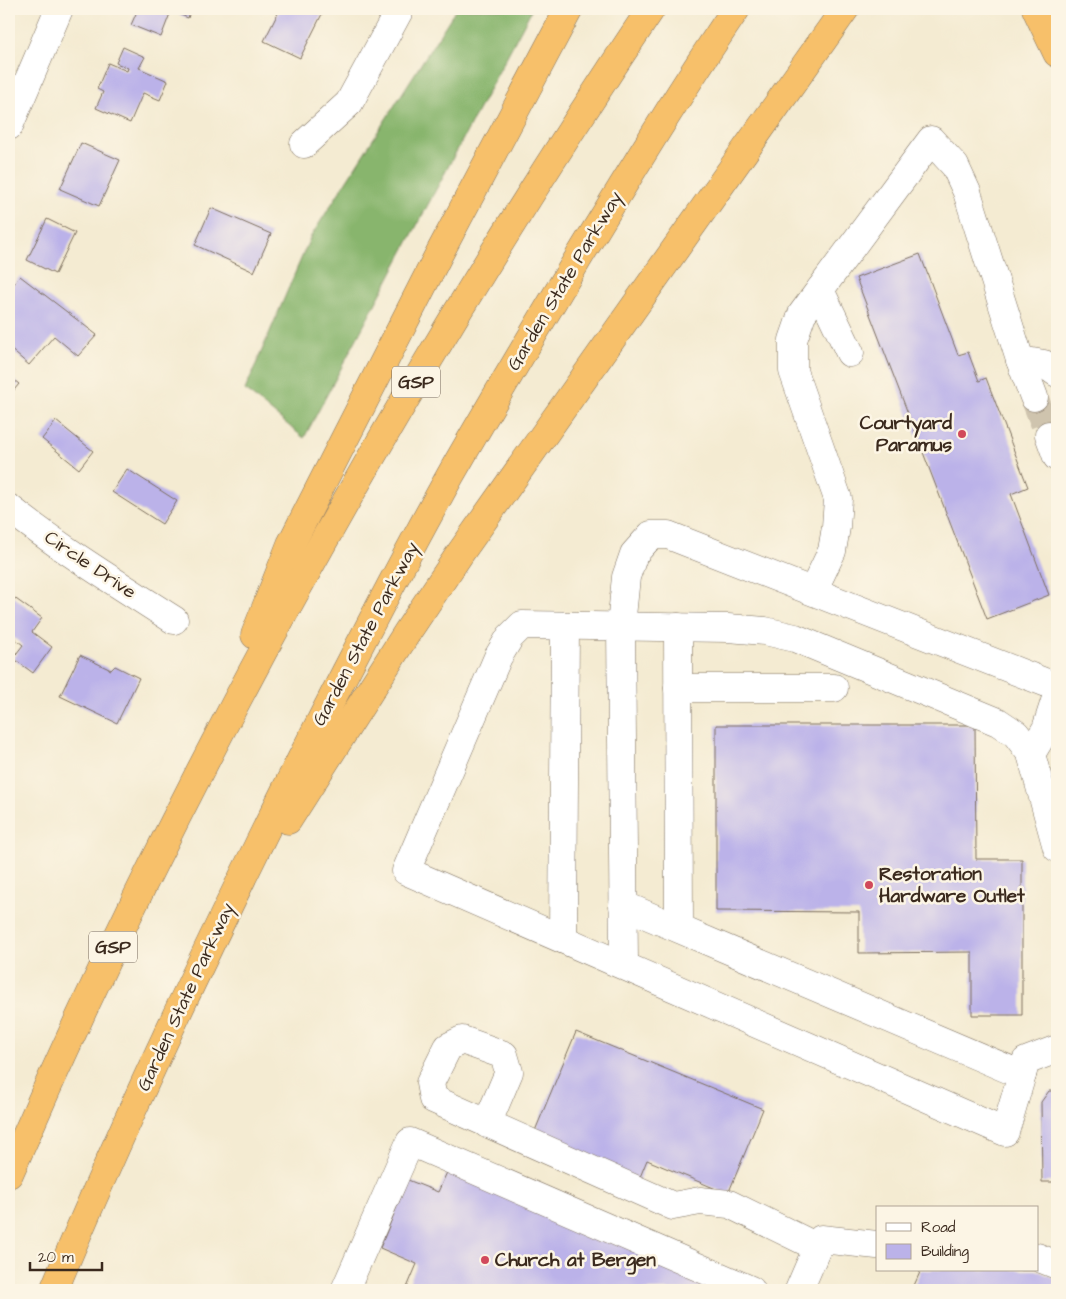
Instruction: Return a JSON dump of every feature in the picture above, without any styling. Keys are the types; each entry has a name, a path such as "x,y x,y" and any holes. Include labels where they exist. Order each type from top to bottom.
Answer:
{"highway":[{"path":"202,768 291,544 439,254 569,9"},
{"name":"GSP","path":"9,1174 84,1007 141,889 202,768 323,542 462,304 532,191 651,9"},
{"name":"Garden State Parkway","path":"54,1290 206,950 386,593 450,476 515,365 653,135 736,9"},
{"path":"206,950 403,639 461,552 845,9"},
{"path":"1036,9 1057,53"}],"street":[{"path":"9,126 59,9"},
{"path":"304,144 350,103 400,9"},
{"path":"814,591 832,551 838,499 793,371 793,340 802,314 931,140 955,166 967,192 1020,360 1034,397"},
{"path":"820,290 850,353"},
{"path":"1020,360 1044,364 1057,373"},
{"name":"Circle Drive","path":"9,508 100,573 174,620"},
{"path":"624,966 621,626 626,577 634,554 651,535 668,534 814,591 1055,697 1046,729 1031,754"},
{"path":"1057,848 1053,814 1031,754 1016,734 998,722 795,638 765,631 678,627 522,625 510,637 498,657 406,871 1005,1132 1026,1061 1057,1049"},
{"path":"563,939 565,626"},
{"path":"678,627 679,928"},
{"path":"678,688 834,688"},
{"path":"623,904 1022,1074"},
{"path":"488,1124 673,1206 700,1201 729,1204 819,1243 876,1246"},
{"path":"345,1290 410,1142 751,1290"},
{"path":"799,1290 819,1243"},
{"path":"1038,1257 1057,1265"}],"green space":[{"path":"456,9 532,9 304,438 245,390 310,238"}],"building":[{"path":"138,9 191,9 188,18 171,11 161,37 131,25"},
{"path":"280,9 324,10 300,58 264,41"},
{"path":"123,47 145,57 139,68 168,81 160,100 143,93 130,123 96,108 103,92 97,89 108,63 127,71 128,68 116,63"},
{"path":"81,143 120,160 99,206 60,189"},
{"path":"211,208 271,234 254,272 195,245"},
{"path":"47,219 75,233 55,274 27,260"},
{"name":"Courtyard Paramus","path":"920,254 958,355 968,352 979,381 986,378 1028,487 1011,494 1049,595 987,619 856,278"},
{"path":"20,276 97,335 78,356 54,336 29,365 9,348 9,290"},
{"path":"9,376 19,384 9,396"},
{"path":"56,421 93,451 79,469 42,439"},
{"path":"127,469 177,501 162,524 112,492"},
{"path":"9,594 42,618 32,632 52,647 33,673 13,658 23,645 9,634"},
{"path":"80,655 111,670 115,666 139,678 117,723 60,696"},
{"name":"Restoration Hardware Outlet","path":"716,725 975,725 976,859 1022,859 1022,1015 972,1015 972,952 859,953 859,912 716,911"},
{"path":"576,1032 763,1109 728,1194 647,1160 638,1182 532,1138"},
{"path":"1049,1091 1057,1091 1057,1182 1042,1182 1041,1102"},
{"path":"448,1170 710,1280 705,1290 406,1290 417,1264 380,1248 408,1180 438,1192"},
{"path":"1038,1271 1056,1279 1051,1290 912,1290 920,1272"}],"tunnel":[{"path":"1034,397 1049,435"}],"place":[{"name":"Courtyard Paramus","path":"962,434"},
{"name":"Restoration Hardware Outlet","path":"869,885"},
{"name":"Church at Bergen","path":"485,1260"}]}
